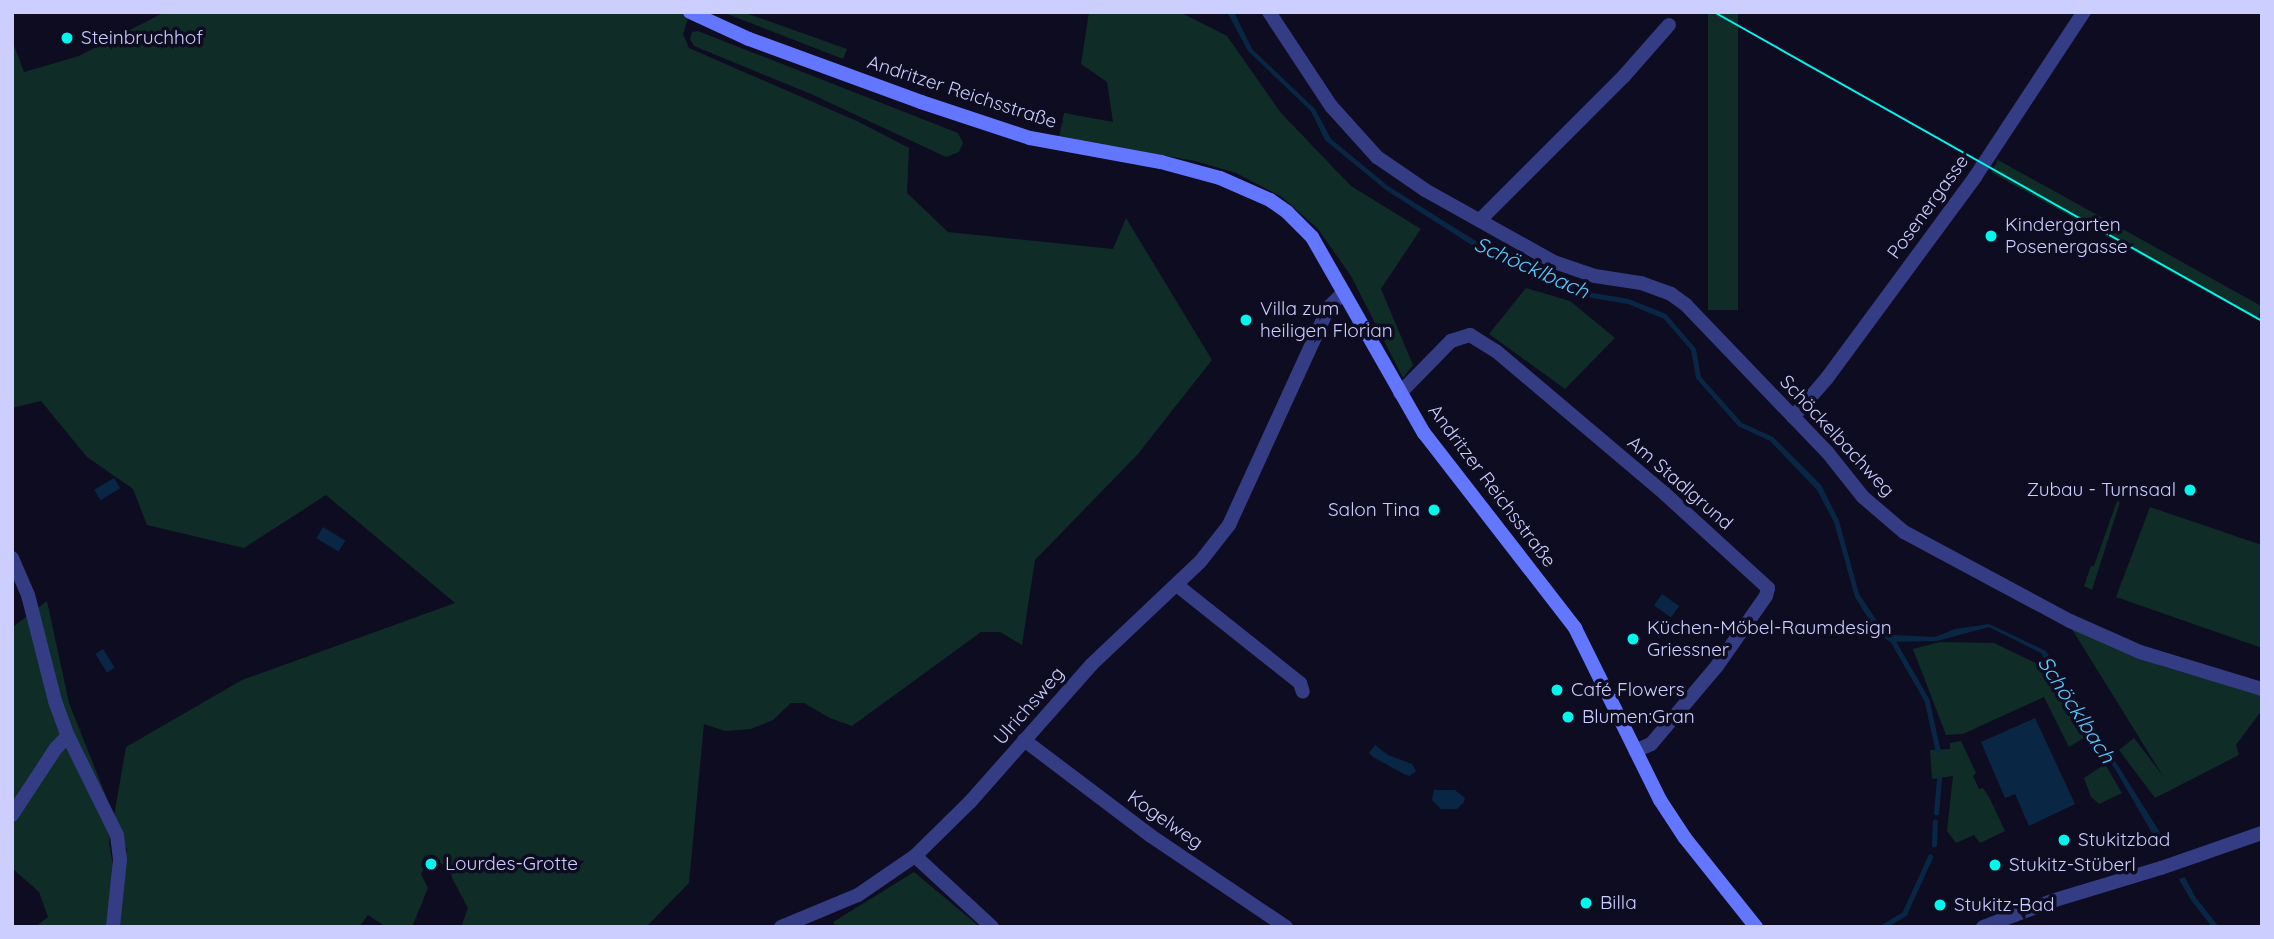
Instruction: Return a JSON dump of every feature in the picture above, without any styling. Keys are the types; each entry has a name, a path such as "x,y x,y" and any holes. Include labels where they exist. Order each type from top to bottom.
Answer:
{"main road":[{"name":"Andritzer Reichsstraße","path":"690,12 791,55 993,127 1040,140 1161,162 1247,188 1270,200 1312,237 1400,393 1447,465 1575,628 1635,751 1685,838 1756,927"}],"street":[{"name":"Schöckelbachweg","path":"1269,12 1331,106 1377,157 1425,190 1554,262 1595,276 1641,283 1671,294 1686,305 1793,417 1863,496 1905,532 2070,621 2140,652 2262,689"},
{"name":"Posenergasse","path":"1793,417 1827,378 1975,177 2084,12"},
{"path":"1480,220 1624,76 1669,25"},
{"name":"Ulrichsweg","path":"781,927 858,895 915,856 970,803 1091,665 1178,586 1229,524 1329,307 1343,293"},
{"name":"Am Stadlgrund","path":"1400,393 1451,341 1470,335 1496,351 1664,493 1768,588 1766,596 1717,666 1651,744 1635,751"},
{"path":"12,558 27,595 55,701 68,736 106,809 119,843 120,860 113,927"},
{"path":"1178,586 1300,683 1303,692"},
{"path":"12,815 56,748 68,736"},
{"name":"Kogelweg","path":"1024,740 1151,836 1286,927"},
{"path":"1983,927 2055,900 2161,868 2262,833"},
{"path":"915,856 992,927"}],"green space":[{"path":"165,12 690,12 683,34 689,48 859,122 909,148 907,193 948,232 1113,249 1126,218 1212,360 1138,454 1035,560 1022,645 1000,632 981,632 852,726 830,718 804,703 791,703 773,720 751,729 725,731 704,724 689,883 646,927 461,927 468,908 446,867 436,860 428,860 421,874 428,888 412,927 386,927 368,915 359,927 35,927 48,917 39,892 12,868 12,628 18,623 47,601 69,703 114,816 126,747 242,680 455,603 326,495 244,548 147,525 133,489 87,457 41,401 12,408 12,40 24,72 79,56","holes":["113,819 127,850 116,885 109,842"]},
{"path":"722,12 743,12 847,49 843,59"},
{"path":"1089,12 1180,12 1227,36 1281,113 1351,186 1421,229 1381,289 1413,365 1403,378 1351,276 1318,229 1282,197 1236,173 1195,161 1059,137 1064,113 1113,122 1107,82 1081,64"},
{"path":"1708,12 1738,12 1738,310 1708,310"},
{"path":"698,31 958,133 963,143 959,152 946,157 811,94 694,46 690,39 692,32"},
{"path":"1998,160 2262,306 2256,319 1991,172"},
{"path":"1526,288 1570,301 1615,338 1565,389 1489,334"},
{"path":"2117,501 2120,502 2092,590 2084,586"},
{"path":"2150,507 2262,545 2262,648 2116,597"},
{"path":"2070,626 2164,667 2262,695 2262,710 2236,745 2239,755 2155,798 2119,750 2134,738 2163,776"},
{"path":"1940,642 1994,643 2052,671 2092,733 2069,747 2044,697 1963,734 1946,735 1913,649"},
{"path":"1961,741 1976,773 1973,776 1979,789 1983,788 1989,797 2005,831 1980,843 1974,835 1956,843 1947,831 1953,776 1932,779 1930,750 1950,749 1950,743"},
{"path":"2105,764 2122,793 2099,804 2091,797 2084,778"},
{"path":"914,872 980,927 836,927 833,922"}],"water":[{"name":"Schöcklbach","path":"1227,12 1235,14 1252,49 1315,109 1331,139 1388,186 1479,243 1581,291 1629,299 1666,314 1696,349 1701,377 1742,423 1773,437 1821,485 1839,521 1859,594 1881,627 1893,635 1935,637 1955,629 1989,624 2046,651 2164,839 2196,898 2219,927 2212,927 2191,900 2115,769 2041,653 1989,627 1937,641 1890,642 1876,631 1855,597 1834,522 1817,490 1770,441 1738,426 1696,378 1691,350 1664,319 1628,304 1580,296 1476,248 1386,190 1325,140 1311,111 1248,51"},
{"path":"114,478 120,488 100,500 94,490"},
{"path":"323,527 345,540 339,552 316,538"},
{"path":"1662,594 1679,606 1671,618 1654,605"},
{"path":"103,649 115,668 107,672 95,654"},
{"path":"2035,718 2075,804 2029,826 2015,794 2005,798 1981,742"},
{"path":"1375,745 1388,755 1412,764 1416,771 1410,776 1373,757 1369,753"},
{"path":"1434,790 1455,790 1465,798 1464,802 1457,809 1441,809 1432,800"}],"pier":[{"path":"2171,844 2188,876 2175,880 2158,849"}],"waterway":[{"path":"1892,639 1927,700 1938,750"},
{"path":"1936,813 1939,778"},
{"path":"1934,845 1935,822"},
{"path":"1882,927 1904,914 1930,857"}],"tram line":[{"path":"1714,12 2262,321"}],"place":[{"name":"Steinbruchhof","path":"67,38"},
{"name":"Kindergarten Posenergasse","path":"1991,236"},
{"name":"Villa zum heiligen Florian","path":"1246,320"},
{"name":"Zubau - Turnsaal","path":"2190,490"},
{"name":"Salon Tina","path":"1434,510"},
{"name":"Küchen-Möbel-Raumdesign Griessner","path":"1633,639"},
{"name":"Café Flowers","path":"1557,690"},
{"name":"Blumen:Gran","path":"1568,717"},
{"name":"Stukitzbad","path":"2064,840"},
{"name":"Lourdes-Grotte","path":"431,864"},
{"name":"Stukitz-Stüberl","path":"1995,865"},
{"name":"Billa","path":"1586,903"},
{"name":"Stukitz-Bad","path":"1940,905"}]}
